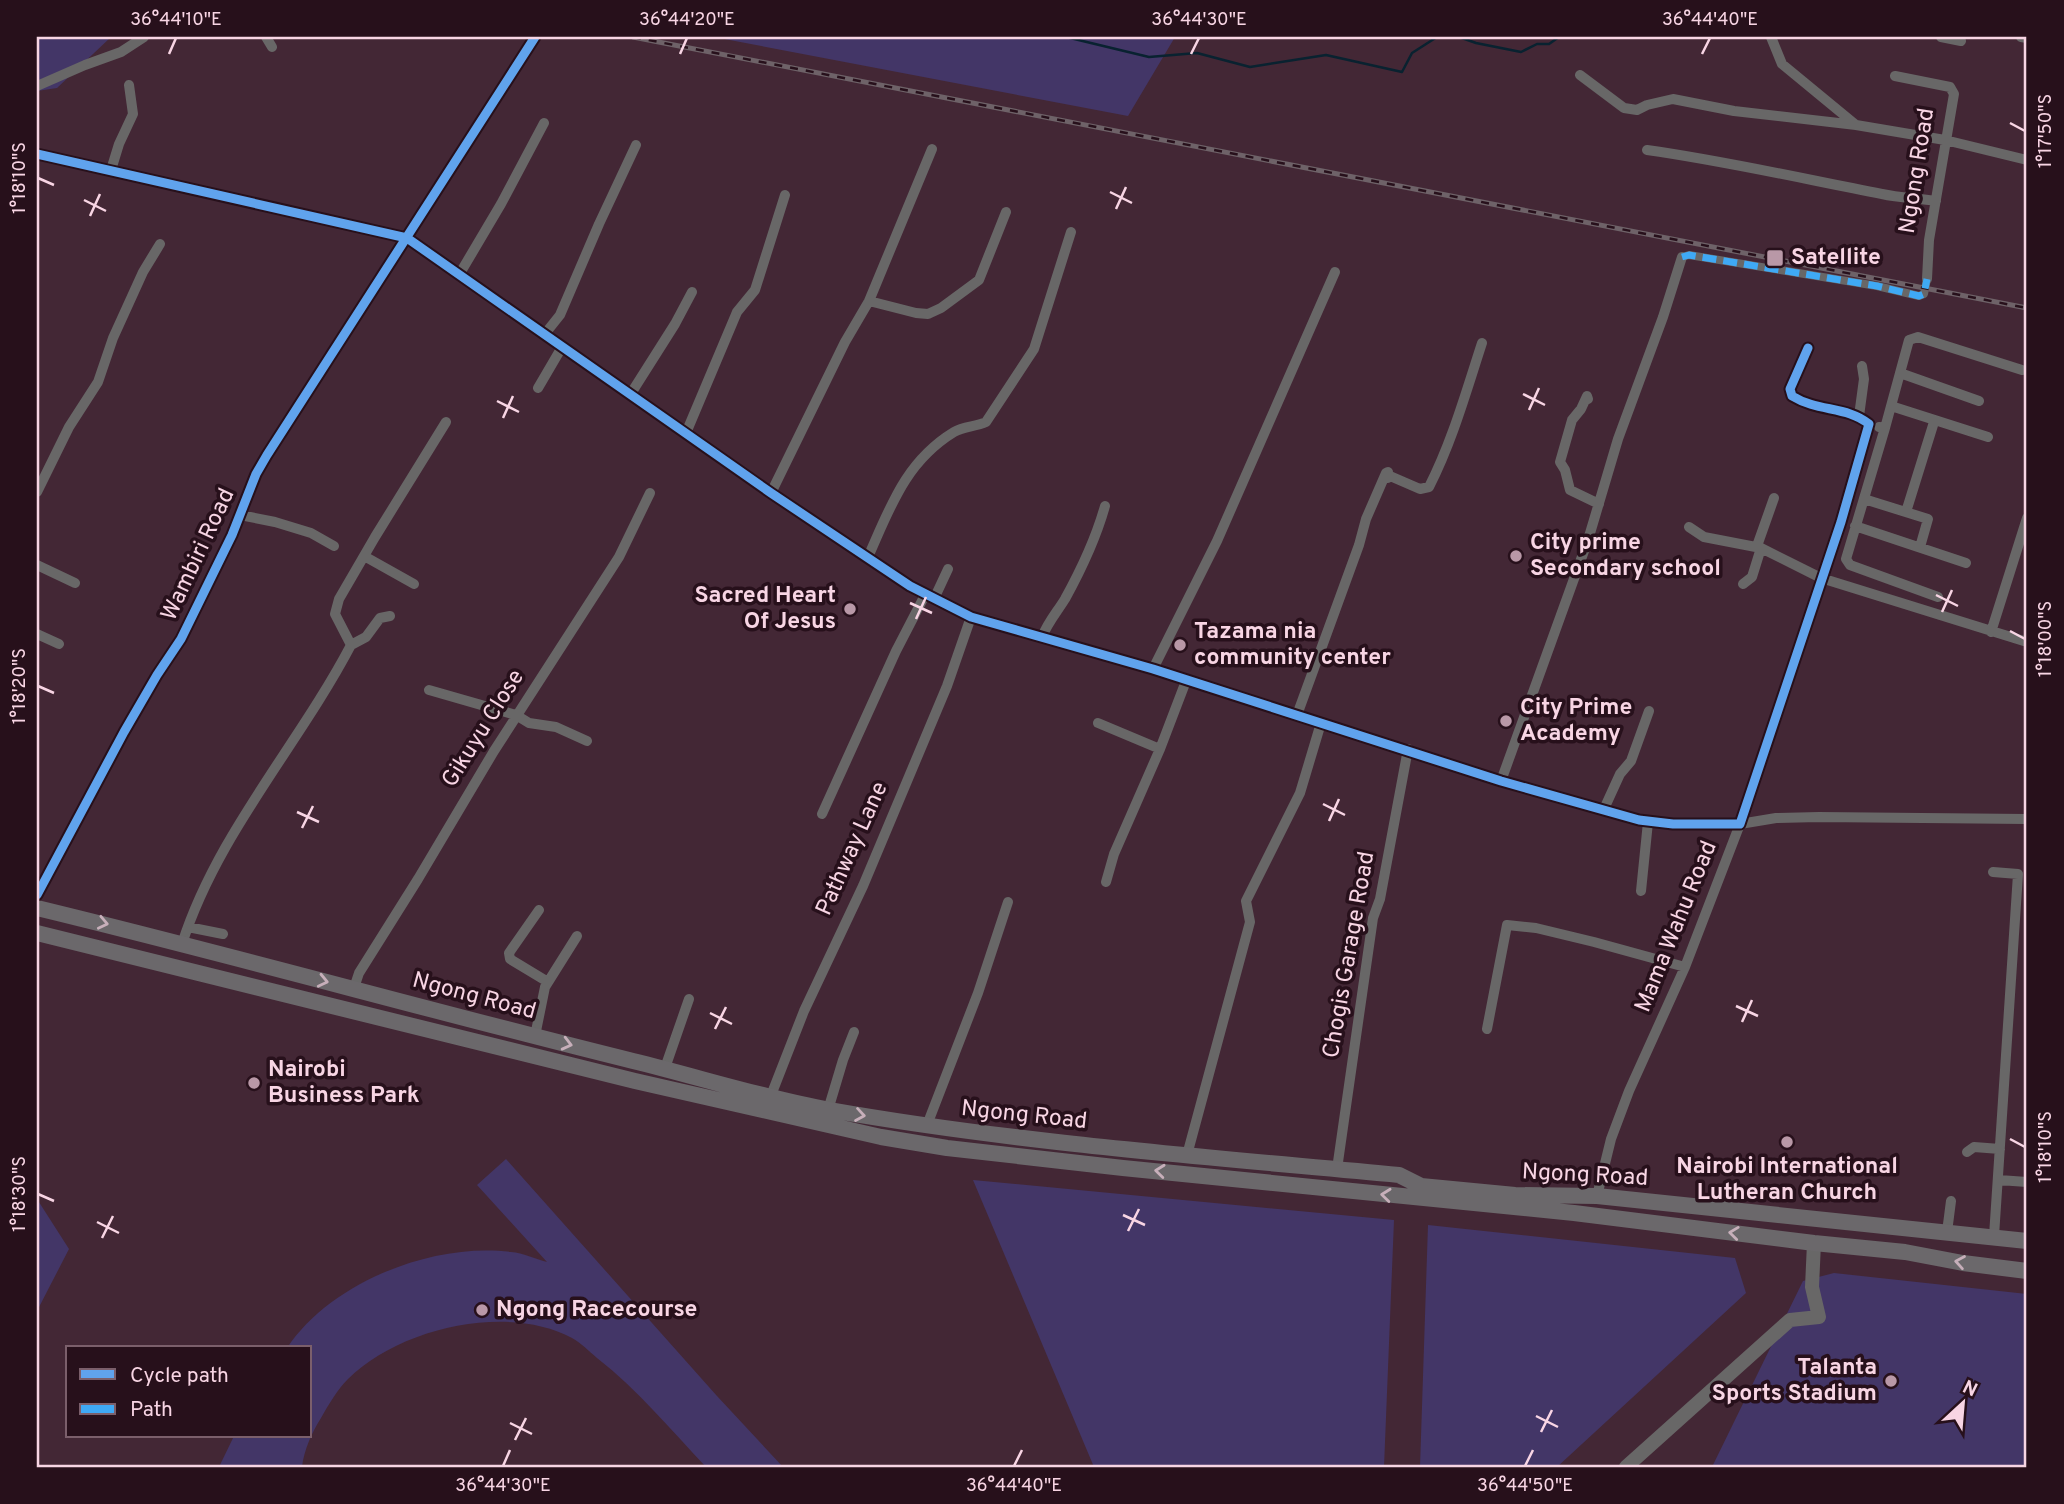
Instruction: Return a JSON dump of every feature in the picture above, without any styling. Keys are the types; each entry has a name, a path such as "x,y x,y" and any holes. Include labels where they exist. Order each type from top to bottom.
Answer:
{"main road":[{"name":"Ngong Road","path":"37,908 665,1068 770,1098 947,1130 1399,1175 1421,1186 1514,1195 1597,1196 2027,1241"},
{"name":"Ngong Road","path":"37,933 635,1081 881,1137 947,1148 1123,1168 1574,1213 1814,1244 1905,1252 2027,1271"}],"street":[{"path":"37,86 121,52 144,37"},
{"path":"266,37 272,47"},
{"name":"Wambiri Road","path":"37,895 118,743 181,639 240,515 256,474 536,37"},
{"path":"1771,37 1782,64 1856,125"},
{"path":"1941,37 1961,41"},
{"path":"2021,37 2027,38"},
{"path":"1580,75 1624,108 1637,110 1673,99 1734,111 1856,125 1945,140 2027,160"},
{"name":"Ngong Road","path":"1895,76 1950,87 1954,94 1929,240 1927,279"},
{"path":"111,170 133,114 129,85"},
{"path":"459,275 544,123"},
{"path":"544,335 560,315 636,145"},
{"path":"771,493 845,342 869,301 932,149"},
{"path":"1647,150 1773,170 1812,181 1883,194 1936,201"},
{"path":"37,153 407,238 771,493 930,597 971,617 1153,669 1501,781 1648,822 1740,824 1841,522 1869,424"},
{"path":"686,433 737,312 755,290 785,195"},
{"path":"869,301 916,313 928,314 941,308 979,280 1006,212"},
{"path":"868,557 911,469 953,433 964,427 986,422 1024,367 1037,340 1071,232"},
{"path":"37,492 69,427 98,382 113,338 160,244"},
{"path":"1501,781 1588,540 1618,439 1664,317 1682,257 1689,255 1877,286 1919,296 1924,294 1927,279"},
{"path":"1153,669 1217,541 1335,272"},
{"path":"630,395 692,292"},
{"path":"1938,597 1850,565 1846,559 1909,340 1915,337 2022,370"},
{"path":"1297,715 1366,519 1384,477 1388,472 1388,478 1390,476 1420,489 1429,487 1435,479 1482,343"},
{"path":"538,388 562,347"},
{"path":"1808,348 1790,389 1792,396 1812,407 1859,416 1869,424 1885,428"},
{"path":"1859,416 1864,379 1862,366"},
{"path":"1900,373 1979,401"},
{"path":"1588,399 1587,396 1572,421 1560,462 1570,490 1599,504"},
{"path":"1891,406 1934,422 1988,437"},
{"path":"351,645 335,614 335,606 446,422"},
{"path":"1906,512 1934,422"},
{"name":"Gikuyu Close","path":"354,988 359,973 382,934 516,715 619,557 650,493"},
{"path":"1743,584 1752,577 1774,498"},
{"path":"1864,499 1928,519 1920,547"},
{"path":"1042,637 1100,525 1105,506"},
{"path":"240,515 311,533 334,546"},
{"path":"1991,632 2027,518"},
{"path":"1855,526 1966,564"},
{"path":"1689,527 1704,537 1759,547 1821,578 2027,642"},
{"path":"364,556 414,584"},
{"path":"37,565 75,583"},
{"path":"822,814 896,651 948,569"},
{"path":"182,944 201,893 243,819 351,645 366,637 380,618 390,616"},
{"name":"Pathway Lane","path":"770,1098 804,1012 863,886 947,686 971,617"},
{"path":"37,634 60,643"},
{"path":"1106,882 1114,854 1160,749 1186,681"},
{"path":"429,690 516,715 529,723 556,727 587,741"},
{"path":"1604,809 1620,774 1631,761 1650,711"},
{"path":"1098,723 1160,749"},
{"path":"1187,1155 1250,922 1246,901 1300,793 1321,723"},
{"name":"Chogis Garage Road","path":"1337,1169 1373,918 1380,899 1408,749"},
{"name":"Mama Wahu Road","path":"1597,1196 1611,1139 1629,1091 1685,967 1740,824 1795,817 2027,819"},
{"path":"1641,891 1648,822"},
{"path":"1993,872 2018,874 1994,1236"},
{"path":"927,1125 978,993 1008,902"},
{"path":"539,910 509,953 510,959 548,982"},
{"path":"1487,1029 1507,925 1535,928 1685,967"},
{"path":"188,927 223,934"},
{"path":"535,1037 542,996 577,936"},
{"path":"665,1068 690,999"},
{"path":"828,1110 854,1032"},
{"path":"1967,1153 1974,1147 2000,1149"},
{"path":"1999,1180 2027,1182"},
{"path":"1947,1232 1951,1201"},
{"path":"1626,1467 1790,1320 1819,1317 1812,1287 1814,1244"}],"shaded area":[{"path":"37,37 111,37 57,88 37,91"},
{"path":"714,37 1175,37 1128,116"},
{"name":"Ngong Racecourse","path":"506,1159 783,1467 706,1467 640,1397 575,1340 546,1328 517,1322 455,1326 424,1334 396,1346 370,1361 348,1379 330,1402 312,1435 312,1346 289,1346 306,1325 330,1304 357,1286 386,1272 449,1254 511,1252 547,1262 477,1185"},
{"path":"973,1180 1394,1220 1384,1467 1094,1467"},
{"path":"37,1199 69,1249 37,1311"},
{"path":"1428,1225 1735,1258 1746,1293 1557,1467 1420,1467"},
{"name":"Talanta Sports Stadium","path":"1834,1273 2027,1294 2027,1467 1712,1467 1803,1281"},
{"name":"Ngong Racecourse","path":"233,1438 311,1438 302,1467 219,1467"}],"waterway":[{"path":"1066,37 1149,57 1197,53 1250,67 1326,55 1402,72 1412,53 1437,37"},
{"path":"1459,37 1521,52 1537,44 1549,44 1559,37"}],"railway":[{"path":"633,37 2027,308"}],"marked path":[{"path":"1682,257 1689,255 1877,286 1919,296 1924,294 1927,279"}],"cycle path":[{"path":"37,895 124,732 181,639 232,535 256,474 267,455 535,37"},
{"path":"37,154 407,238 771,493 910,586 971,617 1153,669 1501,781 1639,820 1673,824 1740,824 1841,522 1869,424 1851,414 1812,405 1792,396 1790,389 1808,348"}],"place":[{"name":"Satellite","path":"1775,258"},
{"name":"City prime Secondary school","path":"1516,556"},
{"name":"Sacred Heart Of Jesus","path":"850,609"},
{"name":"Tazama nia community center","path":"1180,645"},
{"name":"City Prime Academy","path":"1506,721"},
{"name":"Nairobi Business Park","path":"254,1083"},
{"name":"Nairobi International Lutheran Church","path":"1787,1142"},
{"name":"Ngong Racecourse","path":"482,1310"},
{"name":"Talanta Sports Stadium","path":"1891,1381"}]}
